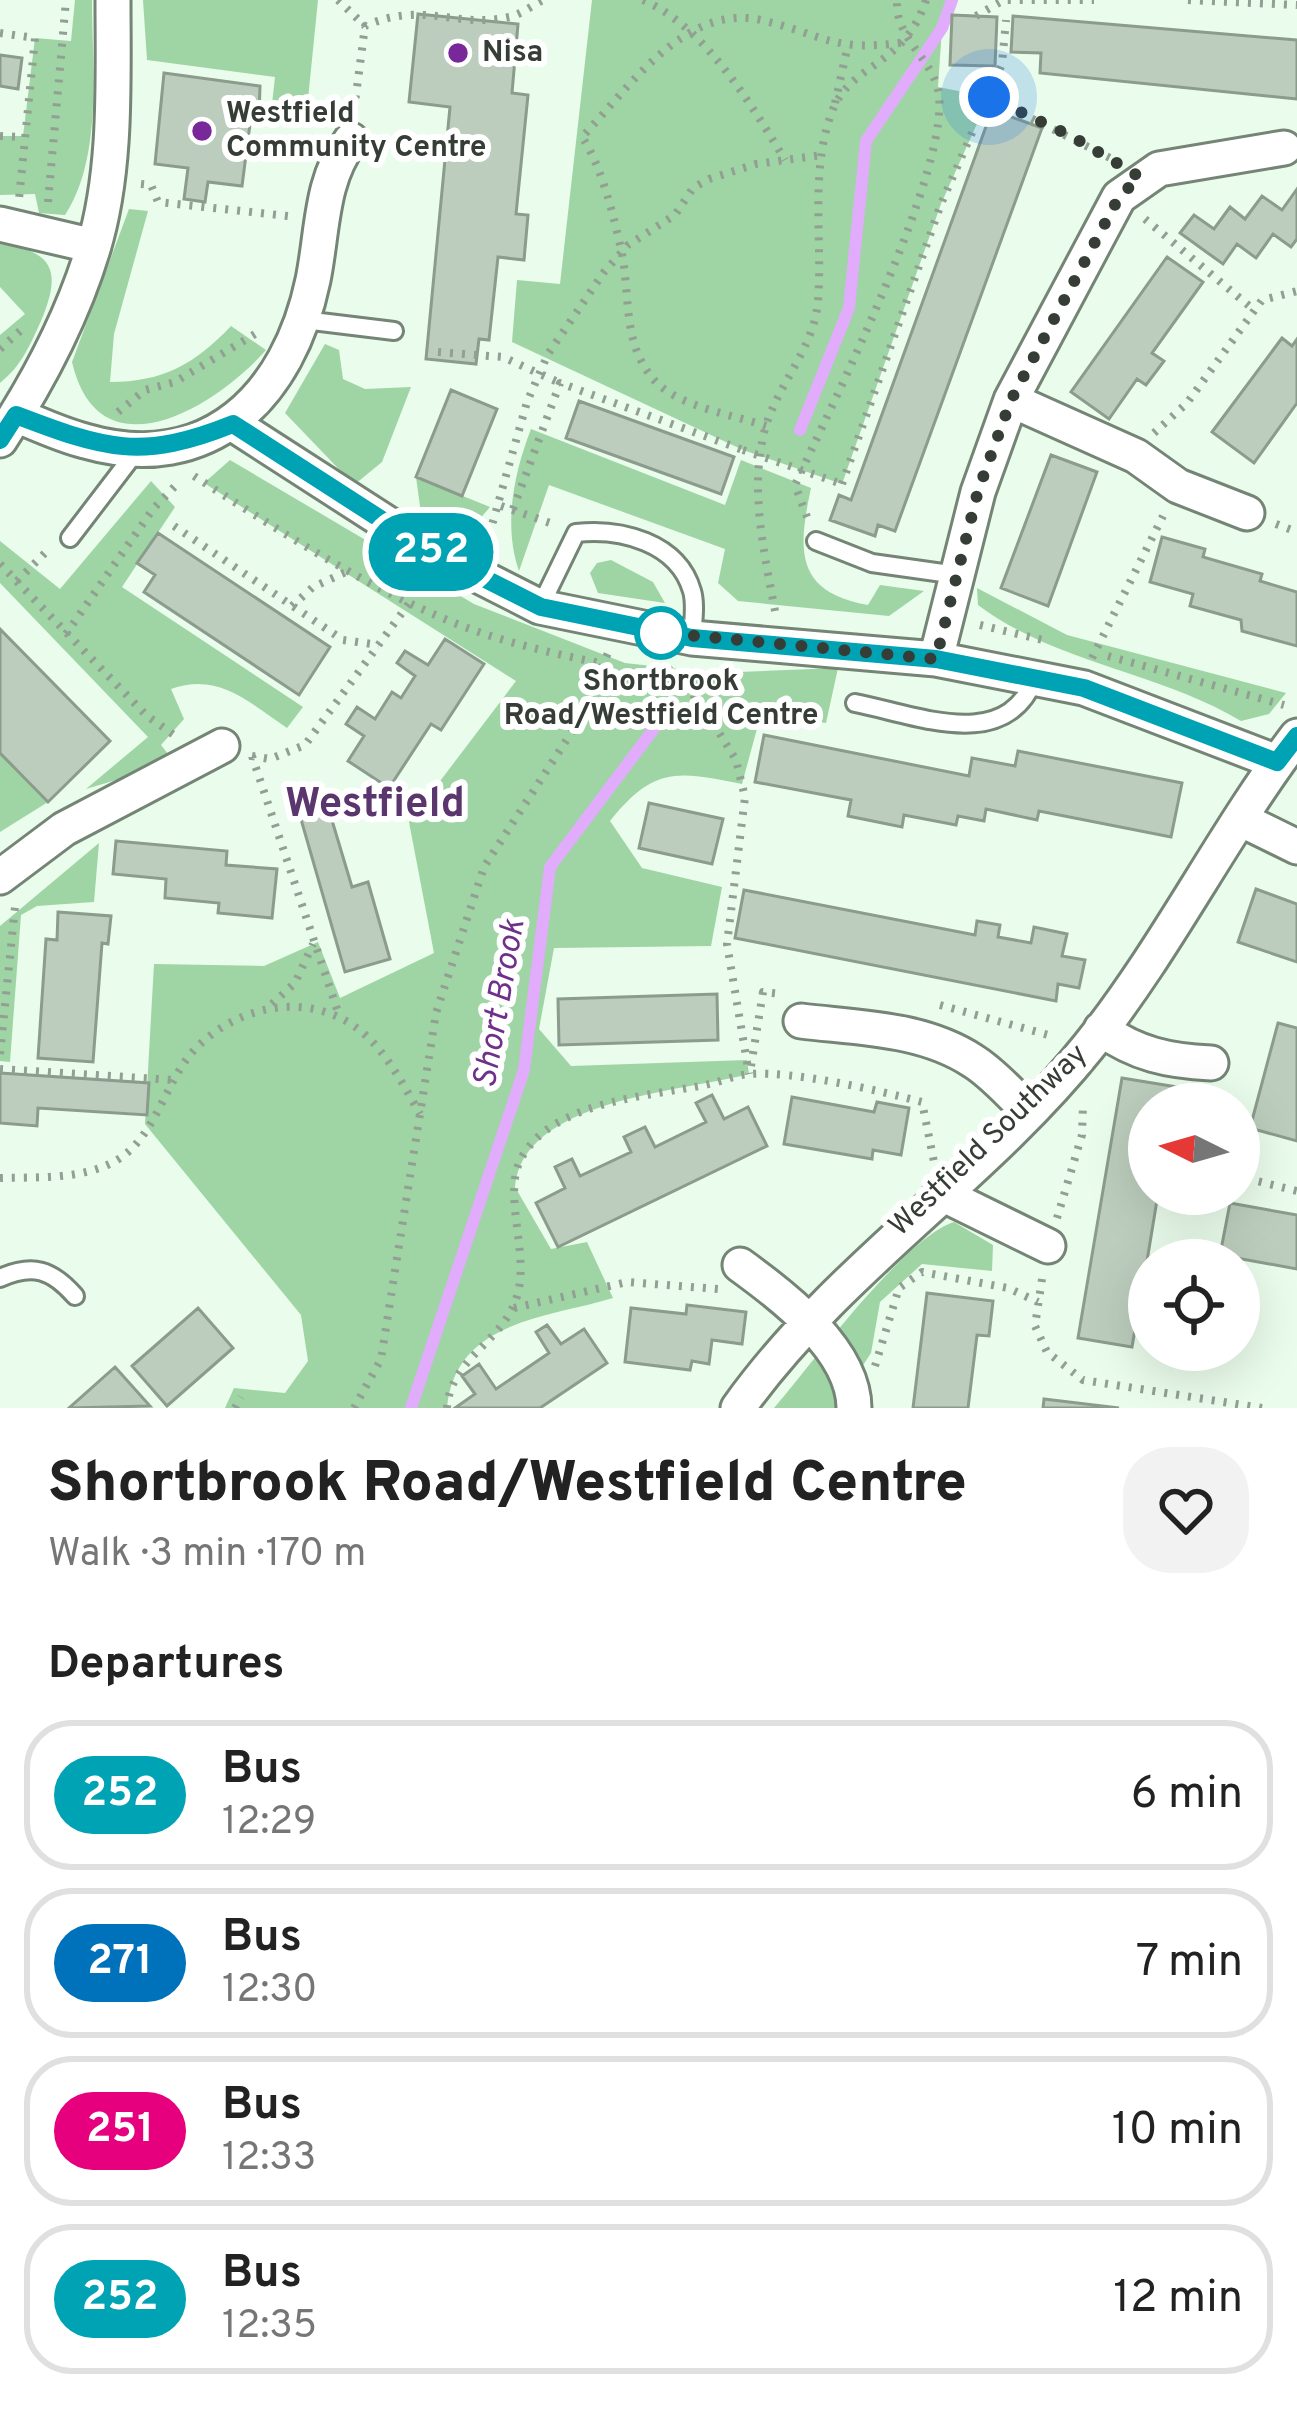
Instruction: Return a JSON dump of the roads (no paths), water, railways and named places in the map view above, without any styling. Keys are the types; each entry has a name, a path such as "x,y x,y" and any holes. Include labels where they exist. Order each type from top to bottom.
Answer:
{"street":[{"path":"113,0 113,106 94,246 62,326 8,427 138,449 179,445 233,424 266,392 304,320 333,171 351,140"},
{"path":"936,659 978,491 1011,400 1130,187 1159,169 1284,148"},
{"path":"22,226 94,246"},
{"path":"1011,400 1136,456 1178,486 1247,513"},
{"path":"233,424 474,576 541,607 692,638 936,659 1084,688 1287,749"},
{"name":"Westfield Southway","path":"739,1408 809,1319 1029,1111 1094,1038 1287,749"},
{"path":"8,869 64,829 237,751"},
{"path":"1240,819 1297,847"},
{"path":"801,1021 906,1033 945,1046 976,1062 1029,1111"},
{"path":"1094,1038 1157,1058 1211,1063"},
{"path":"940,1193 1048,1246"},
{"path":"738,1278 809,1319 854,1398"}],"lane":[{"path":"304,320 394,331"},
{"path":"70,538 138,449"},
{"path":"541,607 564,547 576,533 616,532 676,560 693,592 692,638"},
{"path":"816,541 872,563 957,575"},
{"path":"855,703 972,725 1003,721 1025,704 1035,678"},
{"path":"0,1278 22,1268 42,1270 58,1277 75,1296"}],"waterway":[{"name":"Short Brook","path":"800,430 849,308 866,141 942,28 952,0"},
{"name":"Short Brook","path":"411,1408 524,1070 550,867 671,706"}],"place":[{"name":"Nisa","path":"458,53"},
{"name":"Westfield Community Centre","path":"202,131"},
{"name":"Shortbrook Road/Westfield Centre","path":"661,633"}],"district":[{"name":"Westfield","path":"375,805"}]}
